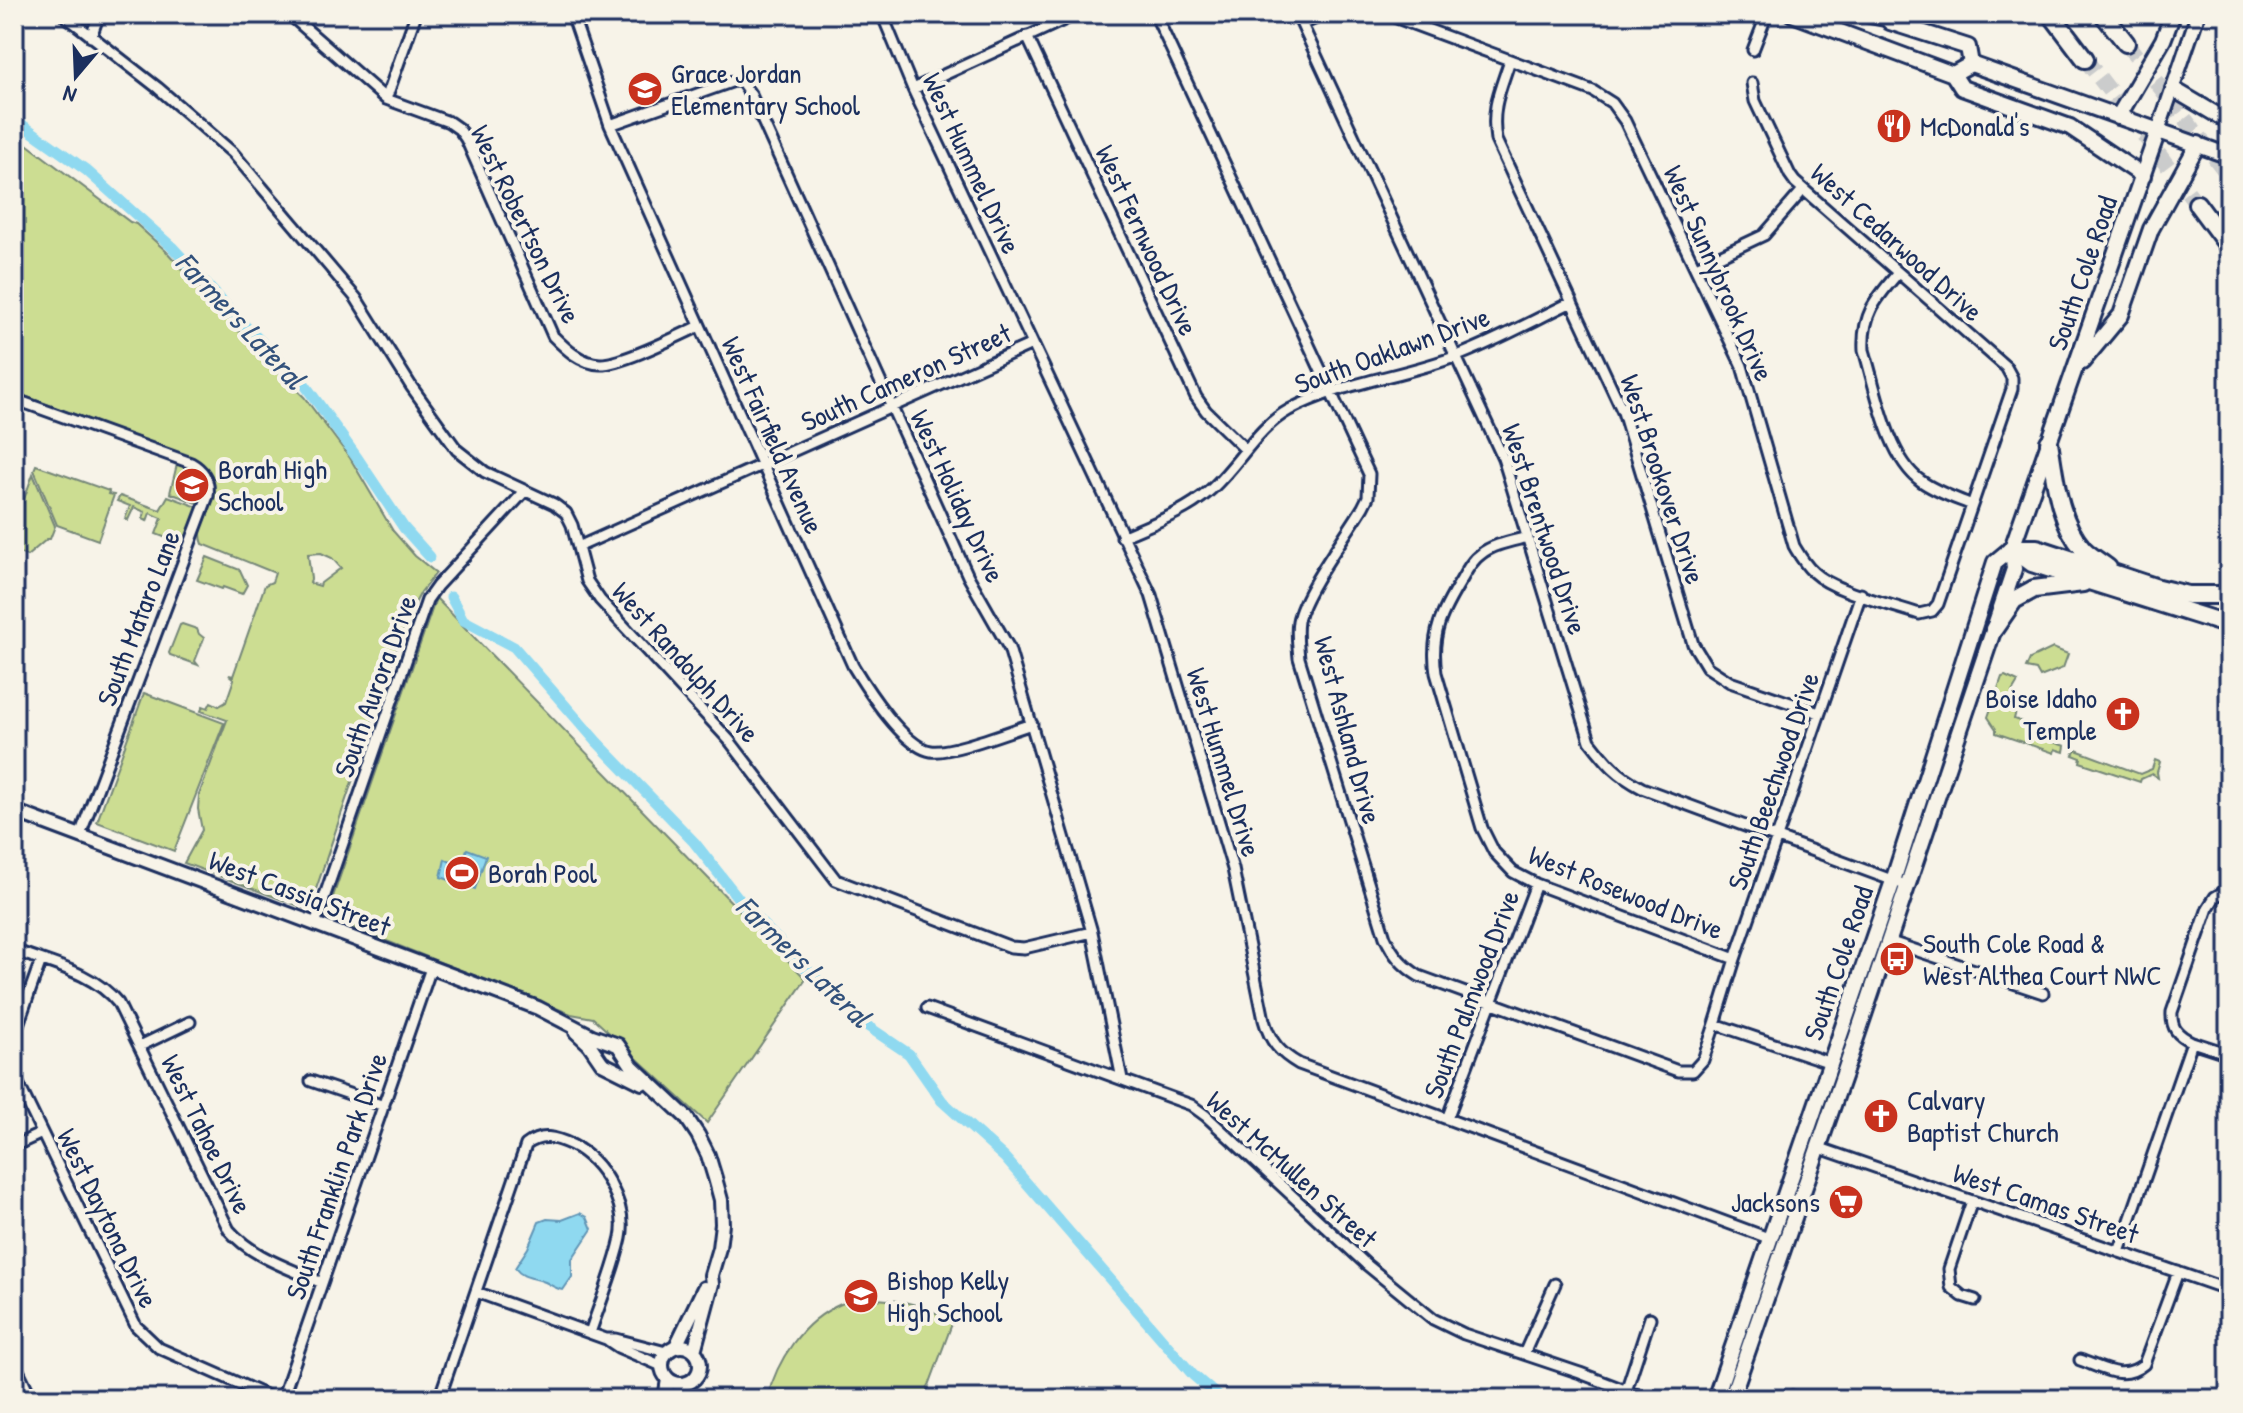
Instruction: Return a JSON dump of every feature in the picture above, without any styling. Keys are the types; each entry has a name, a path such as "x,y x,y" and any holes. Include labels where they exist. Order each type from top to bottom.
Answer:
{"highway":[{"path":"1868,14 1900,20 1920,14"},
{"path":"2051,14 2085,59"},
{"path":"2103,14 2126,43"},
{"path":"2197,204 2229,247"},
{"path":"2049,442 2067,523 2084,550 2116,574"},
{"path":"2012,548 2037,548 2188,595 2229,593"},
{"path":"2012,548 2032,563 2229,625"},
{"path":"1994,629 2014,600 2034,589 2092,582"}],"main road":[{"path":"1792,14 1953,74 1962,88 2070,127 2143,176"},
{"path":"1868,14 1968,47 1971,64"},
{"path":"2118,117 2163,40 2173,14"},
{"path":"1953,74 1971,64 2229,156"},
{"path":"2173,89 2229,122"},
{"name":"South Cole Road","path":"1731,1399 1811,1145 1831,1063 1994,629 2014,569 2012,548 2158,131"},
{"path":"2076,369 2121,315 2151,229 2198,144"},
{"name":"South Cole Road","path":"1715,1399 1771,1239 1855,1040 1888,941 1900,884 1995,562 2012,548"},
{"path":"1852,1004 1856,1010 1851,1031 1855,1040"}],"street":[{"name":"West Randolph Drive","path":"63,14 158,88 233,153 356,298 411,386 457,450 485,472 554,504 566,513 587,581 600,600 729,740 836,880 842,885 1011,947 1024,948 1092,932"},
{"path":"91,37 99,14"},
{"name":"West Robertson Drive","path":"289,14 386,99 449,122 459,129 553,336 567,350 583,360 599,364 615,362 700,326"},
{"path":"386,99 416,14"},
{"name":"West Fairfield Avenue","path":"572,14 610,125 853,666 885,712 911,742 922,749 944,751 1032,724"},
{"name":"West Hummel Drive","path":"882,14 913,89 1151,595 1233,869 1264,1020 1274,1045 1299,1064 1771,1239"},
{"path":"913,89 1077,14"},
{"name":"West Ashland Drive","path":"1155,14 1369,474 1370,486 1363,507 1309,595 1299,618 1297,637 1299,658 1390,948 1407,968 1419,976 1678,1071 1693,1071"},
{"path":"1300,19 1326,14"},
{"name":"West Sunnybrook Drive","path":"1386,14 1593,91 1612,103 1625,121 1742,366 1794,546 1814,573 1829,584 1919,614 1932,611 1938,604 1972,505"},
{"path":"1753,50 1767,14"},
{"name":"South Cole Road","path":"2158,131 2198,14"},
{"name":"West Brentwood Drive","path":"1300,19 1503,458 1590,741 1623,778 1642,788 1900,884"},
{"name":"West Fernwood Drive","path":"1027,36 1196,397 1246,450"},
{"name":"West Brookover Drive","path":"1510,60 1495,106 1496,140 1623,412 1693,644 1707,667 1730,682 1819,713"},
{"name":"West Holiday Drive","path":"610,125 725,83 741,81 746,86 968,576 1009,648 1092,932 1122,1079"},
{"name":"West Cedarwood Drive","path":"1752,83 1755,101 1790,175 1803,190 2006,367 2012,378 2012,389 1972,505"},
{"path":"1696,267 1764,235 1803,190"},
{"path":"1898,273 1874,301 1863,337 1864,350 1892,442 1902,462 1920,481 1972,505"},
{"name":"South Oaklawn Drive","path":"1122,537 1196,502 1229,473 1246,450 1280,416 1331,391 1456,356 1572,302"},
{"name":"South Cameron Street","path":"578,547 1032,344"},
{"name":"South Mataro Lane","path":"14,399 191,463 198,467 209,483 208,496 80,835"},
{"name":"South Aurora Drive","path":"315,924 427,600 525,491"},
{"name":"West Rosewood Drive","path":"1528,537 1480,554 1471,563 1437,626 1436,673 1482,828 1494,852 1513,872 1536,884 1735,959"},
{"name":"South Beechwood Drive","path":"1693,1071 1703,1060 1861,594"},
{"name":"West Cassia Street","path":"14,811 538,1008 592,1036 618,1045 632,1066 662,1095"},
{"name":"South Palmwood Drive","path":"1447,1119 1536,884"},
{"path":"2229,889 2215,897 2208,908 2171,1020 2182,1037 2229,1054"},
{"path":"1888,941 2043,993"},
{"name":"West Tahoe Drive","path":"14,950 92,979 107,989 118,1003 140,1046 229,1230 241,1244 256,1254 322,1283"},
{"path":"14,1036 41,960"},
{"name":"South Franklin Park Drive","path":"282,1399 431,968"},
{"name":"West McMullen Street","path":"927,1008 1191,1105 1367,1265 1433,1319 1464,1334 1648,1399"},
{"name":"West Tahoe Drive","path":"140,1046 190,1022"},
{"path":"567,1023 589,1044 602,1063 662,1095 686,1117 708,1155 715,1178 721,1200 719,1248 711,1275 662,1366"},
{"path":"1715,1024 1831,1063"},
{"path":"2119,1252 2192,1042"},
{"name":"West Daytona Drive","path":"14,1075 136,1326 159,1348 274,1399"},
{"path":"311,1081 384,1106"},
{"path":"14,1146 42,1133"},
{"path":"439,1399 526,1145 544,1136 559,1139 583,1151 601,1169 613,1186 620,1215 622,1236 590,1333"},
{"name":"West Camas Street","path":"1811,1145 2229,1290"},
{"path":"1972,1201 1949,1269 1951,1287 1962,1296 1975,1300"},
{"path":"2080,1360 2119,1373 2137,1371 2144,1364 2178,1272"},
{"path":"694,1351 712,1284 711,1275"},
{"path":"1524,1354 1555,1284"},
{"path":"476,1292 606,1339 671,1349 689,1347 698,1356 700,1369 679,1398"},
{"path":"1626,1391 1650,1318"},
{"path":"606,1339 662,1366 668,1379 674,1383 687,1383"},
{"path":"14,1362 32,1399"},
{"path":"665,1399 668,1379"},
{"path":"1784,1399 1792,1396 1800,1399"}],"green space":[{"path":"16,136 136,224 166,251 256,350 304,397 350,458 393,531 415,556 436,573 407,618 307,909 184,863 202,830 199,795 227,720 201,711 203,706 208,708 211,702 219,706 226,702 234,679 229,675 233,676 265,585 272,582 275,573 203,544 201,534 214,492 214,482 209,471 197,460 14,392","holes":["321,553 332,558 341,568 320,586 310,583 308,554"]},
{"path":"177,464 192,470 203,482 200,504 170,493"},
{"path":"36,465 114,495 98,540 57,525 34,470"},
{"path":"33,474 55,526 50,539 27,556 14,551 14,527"},
{"path":"120,496 160,510 168,496 198,507 186,541 182,544 156,534 162,518 150,513 147,521 143,519 145,512 134,507 128,520 125,519 130,506 117,501"},
{"path":"207,557 240,570 247,585 242,594 197,580"},
{"path":"436,598 806,979 707,1123 593,1018 571,1014 326,917"},
{"path":"182,624 197,629 204,638 195,661 198,665 169,653"},
{"path":"2053,648 2068,654 2063,668 2040,677 2036,670 2026,668 2030,659"},
{"path":"2005,676 2018,682 2012,692 2017,707 2014,719 2025,723 2033,738 2065,746 2064,752 2055,749 2054,753 1996,733 1988,717"},
{"path":"144,693 224,723 174,851 97,822"},
{"path":"2076,750 2140,774 2152,769 2155,760 2160,762 2158,778 2152,774 2140,782 2080,762 2081,758 2073,755"},
{"path":"866,1299 911,1304 953,1321 924,1399 767,1399 777,1370 803,1331 827,1311 847,1302"}],"water":[{"name":"Borah Pool","path":"467,849 486,856 475,889 441,877 445,859 460,867"},
{"path":"580,1213 587,1217 592,1229 572,1259 572,1277 563,1290 518,1272 515,1268 539,1222 562,1220"}],"waterway":[{"name":"Farmers Lateral","path":"14,119 86,170 172,247 305,385 404,528 430,557"},
{"name":"Farmers Lateral","path":"451,597 463,620 514,647 597,742 694,842 746,908 857,1019 909,1054 942,1101 1005,1158 1193,1375 1221,1399"}],"tunnel":[{"path":"2126,43 2229,176"},
{"path":"2085,59 2197,204"}],"place":[{"name":"Grace Jordan Elementary School","path":"645,89"},
{"name":"McDonald's","path":"1894,126"},
{"name":"Borah High School","path":"192,485"},
{"name":"Boise Idaho Temple","path":"2123,714"},
{"name":"Borah Pool","path":"462,873"},
{"name":"South Cole Road & West Althea Court NWC","path":"1897,959"},
{"name":"Calvary Baptist Church","path":"1881,1116"},
{"name":"Jacksons","path":"1846,1202"},
{"name":"Bishop Kelly High School","path":"861,1296"}]}
